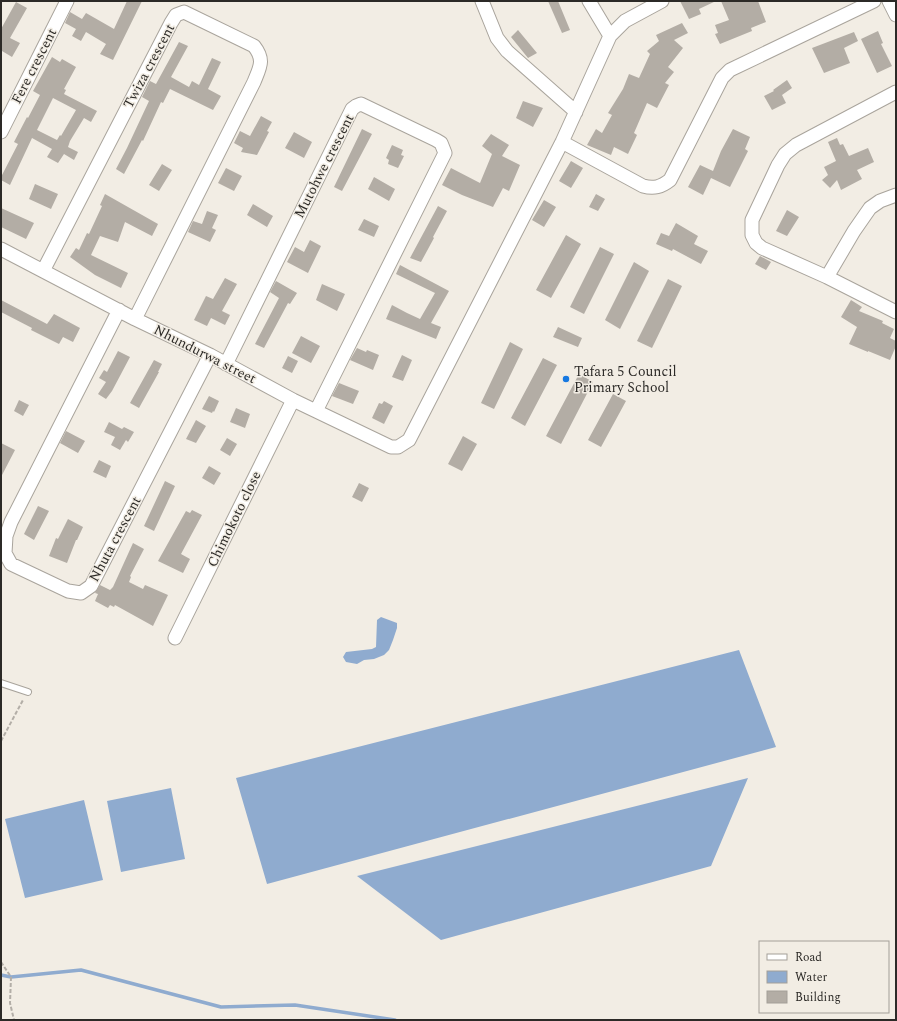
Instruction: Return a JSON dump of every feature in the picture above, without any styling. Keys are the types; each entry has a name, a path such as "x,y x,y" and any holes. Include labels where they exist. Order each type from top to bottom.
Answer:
{"street":[{"name":"Fere crescent","path":"1,132 67,1"},
{"path":"482,1 497,38 507,51 576,112"},
{"path":"589,1 610,36"},
{"path":"662,1 626,21 610,36 562,142 643,186 651,188 663,186 670,180 722,78 730,70 874,1"},
{"path":"889,1 896,15"},
{"name":"Twiza crescent","path":"43,272 170,23 176,15 184,12 254,46 260,54 261,65 254,82 135,319"},
{"path":"896,92 796,145 785,154 778,165 752,220 752,235 756,243 762,248 827,277 896,312"},
{"name":"Mutohwe crescent","path":"226,364 352,109 362,104 442,143 444,153 316,411"},
{"name":"Nhundurwa street","path":"1,249 135,319 210,355 293,400 391,447 398,447 409,440 562,142"},
{"path":"827,277 854,231 870,208 880,201 896,195"},
{"name":"Nhuta crescent","path":"119,310 11,522 6,536 5,553 11,564 68,591 81,593 91,586 210,355"},
{"name":"Chimokoto close","path":"175,638 293,400"}],"lane":[{"path":"1,683 28,692"}],"path":[{"path":"1,741 28,692"},
{"path":"1,962 11,977 10,1003 14,1020"}],"water":[{"path":"381,617 397,623 397,628 389,650 384,655 374,659 364,660 357,664 346,662 343,657 346,652 372,649 376,647 377,620"},
{"path":"739,650 776,747 267,884 236,778"},
{"path":"748,778 711,866 441,940 357,876"},
{"path":"171,788 185,859 121,872 107,801"},
{"path":"84,800 103,880 25,898 5,819"}],"building":[{"path":"127,1 142,1 113,60 100,54 106,44 86,32 81,41 72,36 76,29 65,23 70,12 82,19 86,13 114,29"},
{"path":"548,1 558,1 570,30 562,33"},
{"path":"680,1 716,1 699,9 701,14 689,19"},
{"path":"721,1 758,1 766,22 751,28 752,31 720,44 715,34 718,33 715,25 729,20"},
{"path":"16,2 27,8 10,38 20,43 12,57 2,51 1,53 1,29"},
{"path":"682,23 688,33 674,40 683,48 668,67 674,72 665,83 669,85 657,108 647,103 634,133 637,135 628,154 614,147 611,155 587,145 596,129 602,133 612,115 608,113 623,89 629,74 639,78 650,54 647,51 659,41 656,35"},
{"path":"518,30 537,53 528,58 511,37"},
{"path":"878,31 883,43 881,44 892,66 877,73 861,39"},
{"path":"854,32 858,41 844,48 850,63 824,73 812,48"},
{"path":"179,42 188,46 171,77 189,87 192,81 199,85 212,58 221,62 208,89 221,96 213,110 170,89 163,103 161,102 143,141 142,140 124,174 116,169 149,101 142,97 150,81 156,84"},
{"path":"52,57 60,62 62,59 76,67 64,89 66,90 64,94 97,111 91,122 84,118 70,141 68,147 78,152 74,160 64,154 58,163 47,157 52,149 32,138 10,185 1,180 1,177 18,144 14,142 40,95 33,91","holes":["53,98 76,110 61,136 60,135 57,140 37,130"]},
{"path":"787,80 792,88 782,95 786,103 772,110 764,96 774,91 773,90"},
{"path":"523,101 543,108 533,127 516,118"},
{"path":"261,116 272,122 267,131 269,132 257,155 241,152 243,148 234,143 240,131 250,136"},
{"path":"362,129 372,134 342,191 334,187"},
{"path":"733,129 750,137 745,149 748,151 730,187 711,178 703,195 688,187 700,165 713,171 721,151"},
{"path":"294,132 312,142 304,158 285,148"},
{"path":"491,134 509,145 502,156 520,165 509,191 503,188 493,207 462,195 442,185 451,168 480,183 492,154 482,146"},
{"path":"837,138 840,145 843,144 849,156 868,148 874,162 857,170 862,179 841,190 837,180 830,188 822,180 828,175 824,167 836,161 828,142"},
{"path":"392,145 403,150 401,155 404,156 398,168 388,164 389,160 386,158"},
{"path":"571,161 583,168 571,188 559,181"},
{"path":"162,164 172,170 159,191 149,185"},
{"path":"226,168 242,176 234,191 218,183"},
{"path":"374,177 395,189 389,201 368,189"},
{"path":"35,184 58,194 51,209 29,199"},
{"path":"105,194 158,224 152,236 125,222 118,242 100,236 91,255 128,273 121,288 95,275 70,257 76,248 79,250 87,233 89,234 102,206 100,205"},
{"path":"596,194 605,199 598,211 589,207"},
{"path":"544,200 556,207 544,227 532,220"},
{"path":"253,204 273,216 267,227 247,215"},
{"path":"438,206 447,211 433,237 434,238 421,262 410,258"},
{"path":"1,208 34,223 26,239 1,227"},
{"path":"787,210 799,217 787,236 776,231"},
{"path":"207,211 218,215 212,228 216,230 210,242 188,232 193,221 202,224"},
{"path":"364,219 379,226 374,237 358,230"},
{"path":"676,223 698,236 694,244 708,251 701,264 673,249 672,251 656,244 661,233 669,236"},
{"path":"566,235 581,244 551,298 536,290"},
{"path":"310,240 321,246 308,273 287,262 295,247 304,252"},
{"path":"600,247 614,254 584,314 570,307"},
{"path":"760,256 771,262 766,270 755,264"},
{"path":"634,262 649,271 620,329 605,320"},
{"path":"400,265 449,291 431,323 441,327 436,339 386,319 392,305 420,319 435,293 396,274"},
{"path":"225,278 237,284 222,311 230,315 225,325 211,318 207,326 194,320 206,296 213,299"},
{"path":"668,279 682,286 652,348 637,341"},
{"path":"276,281 297,293 290,304 288,303 264,348 255,344 279,298 270,292"},
{"path":"322,284 345,294 337,311 316,300"},
{"path":"1,300 47,324 54,314 80,328 73,342 63,337 59,344 31,330 32,328 1,312"},
{"path":"851,300 862,307 859,311 883,321 882,323 894,329 890,338 896,341 896,346 890,360 849,344 857,327 841,317"},
{"path":"558,327 582,338 578,347 553,337"},
{"path":"301,336 320,346 311,363 292,353"},
{"path":"510,342 523,349 494,409 481,403"},
{"path":"357,348 379,355 373,370 350,360"},
{"path":"118,351 130,357 112,391 106,399 98,394 106,382 99,378 104,370 107,372"},
{"path":"402,355 412,360 403,381 392,377"},
{"path":"288,356 298,361 292,373 282,368"},
{"path":"543,358 557,365 525,426 511,418"},
{"path":"154,360 162,364 139,408 130,403"},
{"path":"579,374 593,382 561,444 546,436"},
{"path":"339,383 359,391 353,404 332,396"},
{"path":"613,394 626,401 601,447 588,440"},
{"path":"209,396 219,401 214,412 213,411 212,413 202,409"},
{"path":"19,400 29,405 23,416 14,411"},
{"path":"384,401 393,406 384,424 372,418 379,403 382,404"},
{"path":"236,408 250,414 245,428 230,422"},
{"path":"196,420 206,426 196,443 186,439"},
{"path":"109,422 122,429 124,427 134,432 128,442 126,440 120,450 111,445 115,437 104,432"},
{"path":"66,431 85,441 78,453 60,443"},
{"path":"463,436 477,444 462,471 448,464"},
{"path":"227,438 237,444 230,456 220,450"},
{"path":"1,443 15,450 1,477"},
{"path":"99,460 111,466 106,478 93,472"},
{"path":"209,466 221,473 214,485 202,478"},
{"path":"165,481 175,486 154,531 144,526"},
{"path":"359,483 369,488 362,502 352,497"},
{"path":"38,506 49,511 34,540 24,534"},
{"path":"192,510 202,515 181,554 190,559 183,573 158,561 186,511 190,513"},
{"path":"68,519 83,527 67,563 49,556 56,538 58,539"},
{"path":"133,543 144,549 130,576 129,582 143,589 145,585 168,595 153,626 115,605 114,607 110,605 108,608 95,601 98,594 95,593 100,585 110,590 113,587"}],"waterway":[{"path":"1,975 11,977 81,970 221,1007 295,1005 395,1020"}],"place":[{"name":"Tafara 5 Council Primary School","path":"566,379"}]}
